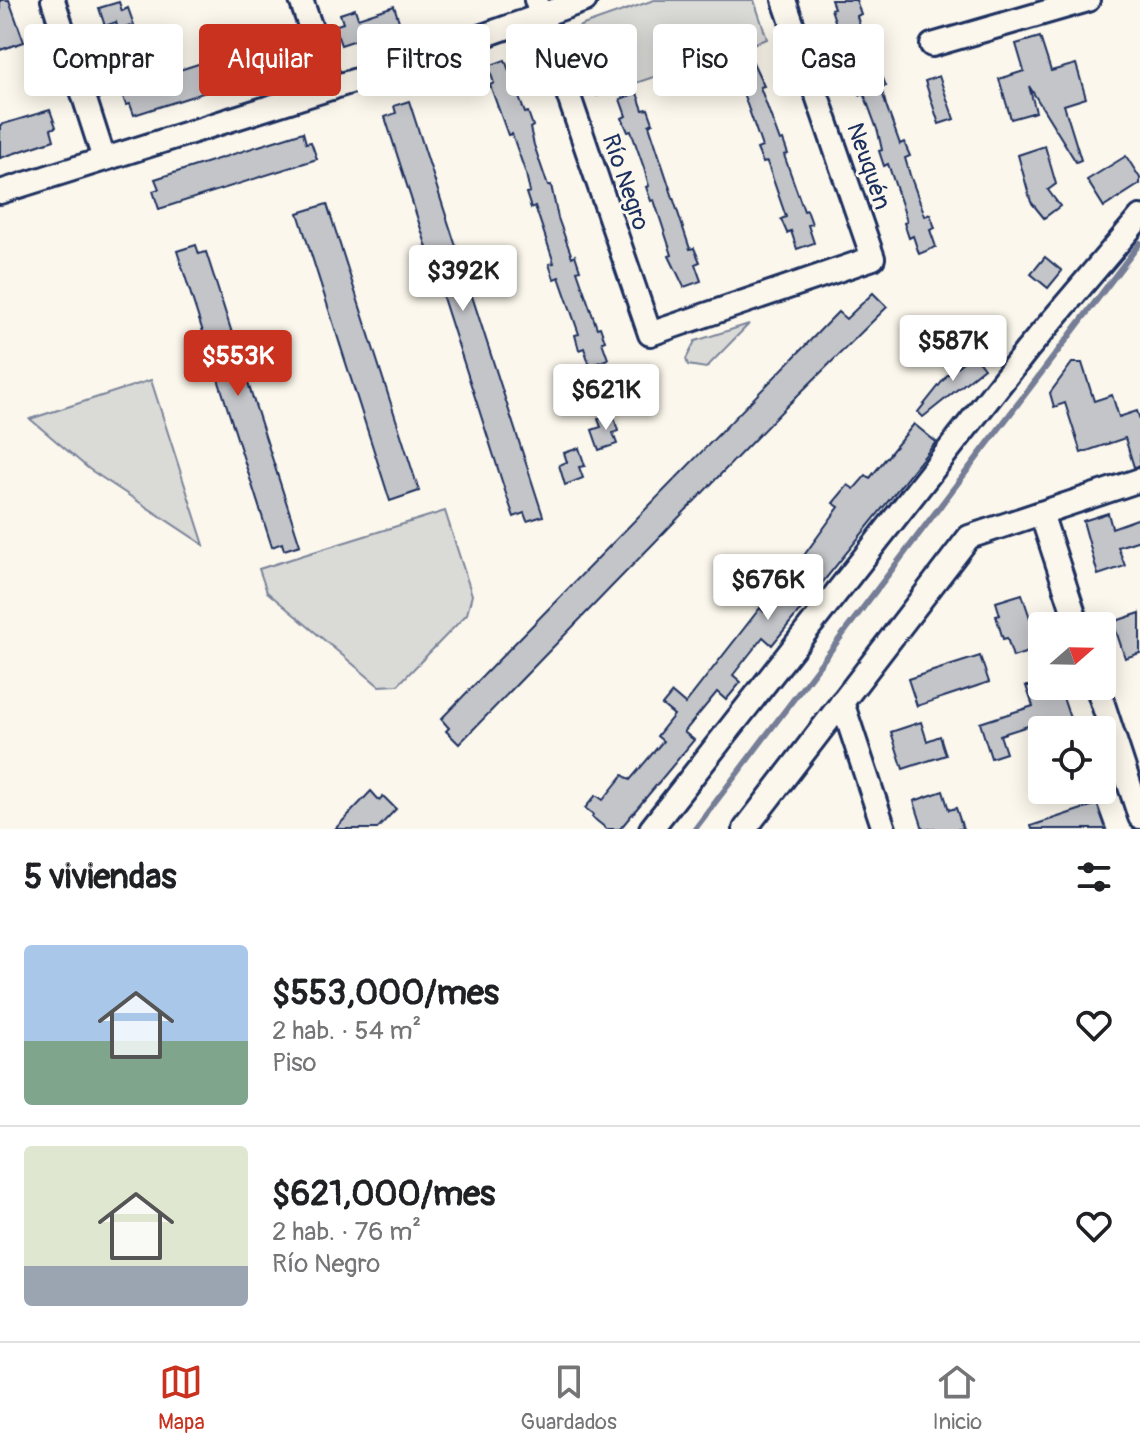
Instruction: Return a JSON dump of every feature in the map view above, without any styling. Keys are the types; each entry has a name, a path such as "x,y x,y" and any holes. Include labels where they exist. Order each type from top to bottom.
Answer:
{"street":[{"path":"53,0 104,159"},
{"path":"301,0 309,24"},
{"path":"341,85 539,8 585,0"},
{"name":"Neuquén","path":"650,334 873,258 784,0"},
{"path":"932,45 1088,0"},
{"name":"Río Negro","path":"539,8 650,334"},
{"path":"0,192 306,96"},
{"path":"651,829 1027,350 1140,217"},
{"path":"745,829 969,537 1140,480"},
{"path":"1041,513 1073,612"},
{"path":"1102,700 1140,817"},
{"path":"842,702 884,829"}],"shaded area":[{"path":"654,0 754,0 767,39 757,42 757,24 653,24 653,77 637,83 637,24 586,24"},
{"path":"749,324 706,368 688,365 686,359 695,341"},
{"path":"151,380 204,545 89,469 30,419"},
{"path":"445,511 472,595 467,614 398,685 379,686 267,592 259,569"}],"building":[{"path":"0,0 9,0 24,42 0,50"},
{"path":"831,0 856,0 861,14 857,16 859,24 836,24 831,9 834,8"},
{"path":"119,2 122,11 128,8 134,24 104,24 99,8"},
{"path":"394,6 400,24 357,24 357,40 341,45 340,24 343,23 340,14 355,9 358,18"},
{"path":"1040,37 1051,71 1076,64 1086,98 1064,105 1081,160 1076,162 1029,86 1036,112 1011,119 999,79 1024,71 1016,44"},
{"path":"505,60 506,96 519,96 525,113 528,112 533,126 530,128 534,145 548,186 551,185 558,218 572,257 575,255 580,270 577,271 597,328 600,327 605,341 602,342 608,359 590,366 584,348 579,350 575,335 579,334 559,277 554,279 549,264 554,263 535,206 531,208 526,193 530,192 526,174 490,85 494,83 490,65"},
{"path":"199,64 199,94 134,115 130,104 126,105 123,96 183,96 183,69"},
{"path":"757,71 780,141 783,140 788,154 784,155 804,211 807,210 812,224 808,225 814,243 797,249 791,231 787,233 781,219 786,217 767,162 763,163 757,149 762,147 744,96 757,96"},
{"path":"939,76 954,119 939,124 925,81"},
{"path":"637,93 643,110 648,109 653,123 649,125 690,249 694,248 700,262 695,264 701,281 684,287 669,256 672,255 654,200 651,201 646,187 649,186 644,168 631,131 628,132 622,118 626,116 620,99 637,96"},
{"path":"865,96 884,96 900,144 904,142 910,156 905,158 925,216 930,214 935,228 930,230 936,247 919,254 913,236 909,238 904,223 907,222 888,164 884,166 879,151 882,150"},
{"path":"409,101 543,516 527,521 524,513 514,517 508,500 385,117 396,113 394,106"},
{"path":"50,110 56,127 51,129 54,140 0,158 0,125"},
{"path":"303,132 306,143 311,142 317,159 159,209 153,191 159,189 155,179"},
{"path":"1045,146 1056,184 1048,190 1060,206 1044,218 1031,202 1018,155"},
{"path":"1126,156 1140,178 1140,184 1104,207 1087,180"},
{"path":"327,204 419,491 390,501 298,213"},
{"path":"196,245 199,254 206,252 300,545 284,550 282,543 272,547 177,251"},
{"path":"1045,257 1062,271 1048,288 1031,274"},
{"path":"873,293 887,307 459,744 446,731 449,728 441,719 838,312 846,319"},
{"path":"973,354 984,368 923,417 918,412 949,373"},
{"path":"1072,363 1082,363 1094,401 1112,395 1119,417 1137,411 1140,420 1140,466 1134,467 1125,438 1081,453 1065,403 1054,407 1050,393"},
{"path":"613,414 618,431 613,433 617,444 599,450 592,430 601,427 598,419"},
{"path":"914,424 936,442 772,645 763,637 733,675 741,682 726,700 717,692 684,732 694,740 620,829 607,829 585,808 596,795 603,800 623,775 630,780 663,741 657,736 674,715 662,705 672,693 685,704 760,608 764,612 795,574 792,572 839,507 833,503 848,485 854,489 866,475 870,478"},
{"path":"579,448 585,466 579,467 583,478 565,485 559,465 567,462 564,453"},
{"path":"1108,513 1112,528 1140,518 1140,540 1118,547 1125,566 1098,575 1083,521"},
{"path":"1022,594 1028,612 1028,652 1013,657 1007,638 1003,639 996,616 1000,615 996,602"},
{"path":"1140,613 1140,653 1125,658 1116,621"},
{"path":"980,656 989,682 917,706 908,679"},
{"path":"1031,700 1064,700 1069,716 1028,716 1028,726 1000,735 1006,753 991,758 980,723 1033,706"},
{"path":"921,722 927,741 940,736 946,755 903,769 891,732"},
{"path":"371,791 379,800 383,796 396,809 377,829 335,829"},
{"path":"943,791 949,810 956,808 963,829 923,829 914,801"},
{"path":"1097,804 1106,829 1032,829 1031,826"}],"waterway":[{"path":"695,829 1140,243"}]}
